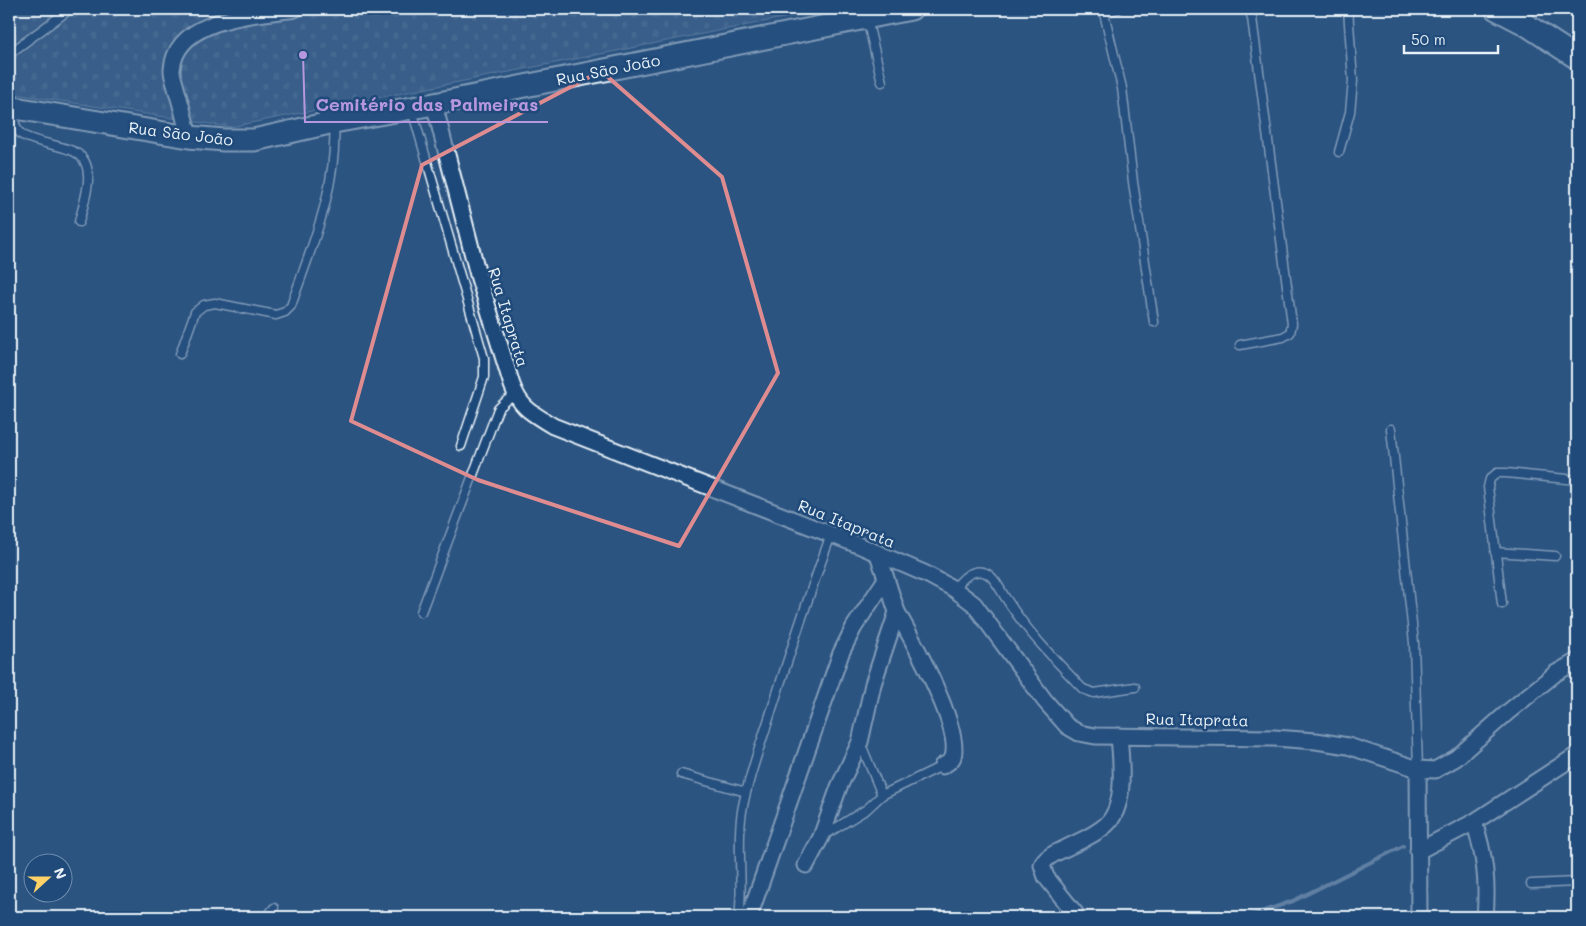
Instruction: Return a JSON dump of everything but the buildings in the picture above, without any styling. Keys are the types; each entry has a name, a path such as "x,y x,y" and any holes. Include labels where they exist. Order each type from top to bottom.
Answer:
{"street":[{"path":"190,136 172,71 174,58 180,46 190,34 215,22 295,9"},
{"name":"Rua São João","path":"11,107 190,136 224,140 254,140 334,122 434,104 911,9"},
{"path":"1496,9 1525,24 1577,58"},
{"name":"Rua Itaprata","path":"434,104 478,275 516,395 526,410 553,426 878,554 926,574 954,589 974,604 1045,701 1067,726 1079,733 1095,736 1274,738 1316,741 1348,746 1418,769"},
{"path":"878,554 897,612 928,670 949,722 953,742 952,758 950,762 942,766"},
{"path":"749,917 841,654 854,627 886,579"},
{"path":"806,865 821,837 839,787 860,742 873,684 897,612"},
{"path":"1419,917 1418,769 1435,770 1451,762 1549,678 1577,661"},
{"path":"1078,917 1046,877 1042,864 1048,857 1094,834 1108,824 1120,796 1119,736"},
{"path":"1418,851 1474,822 1577,755"},
{"path":"1474,822 1481,842 1486,870 1488,893 1485,917"}],"lane":[{"path":"9,54 70,9"},
{"path":"1118,9 1104,11 1122,88 1133,182 1154,322"},
{"path":"1240,345 1283,337 1290,333 1292,324 1249,9"},
{"path":"1339,152 1350,112 1353,81 1348,9"},
{"path":"867,17 882,82"},
{"path":"11,107 18,132 22,135 73,150 86,165 88,184 78,222"},
{"path":"411,108 484,358 484,377 461,446"},
{"path":"180,354 195,312 204,305 215,303 276,315 285,312 291,306 325,209 335,141 334,122"},
{"path":"421,612 498,409 516,395"},
{"path":"1391,429 1414,644 1418,769"},
{"path":"1502,604 1488,487 1490,479 1497,473 1506,473 1577,480"},
{"path":"739,917 742,890 739,840 746,792 780,684 831,535"},
{"path":"1495,552 1556,556"},
{"path":"954,589 962,579 973,573 984,572 992,578 1025,626 1083,689 1094,693 1135,687"},
{"path":"860,742 882,795"},
{"path":"821,837 867,809 882,795 942,766"},
{"path":"681,774 746,792"},
{"path":"1531,884 1577,882"},
{"path":"268,917 274,908"}],"highlighted area":[{"path":"601,71 722,177 778,373 679,546 478,480 351,421 422,165"}],"green space":[{"path":"21,9 829,9 230,127 9,93 9,17"}],"waterway":[{"path":"1247,917 1293,901 1403,846"}],"place":[{"name":"Cemitério das Palmeiras","path":"303,55"}]}
